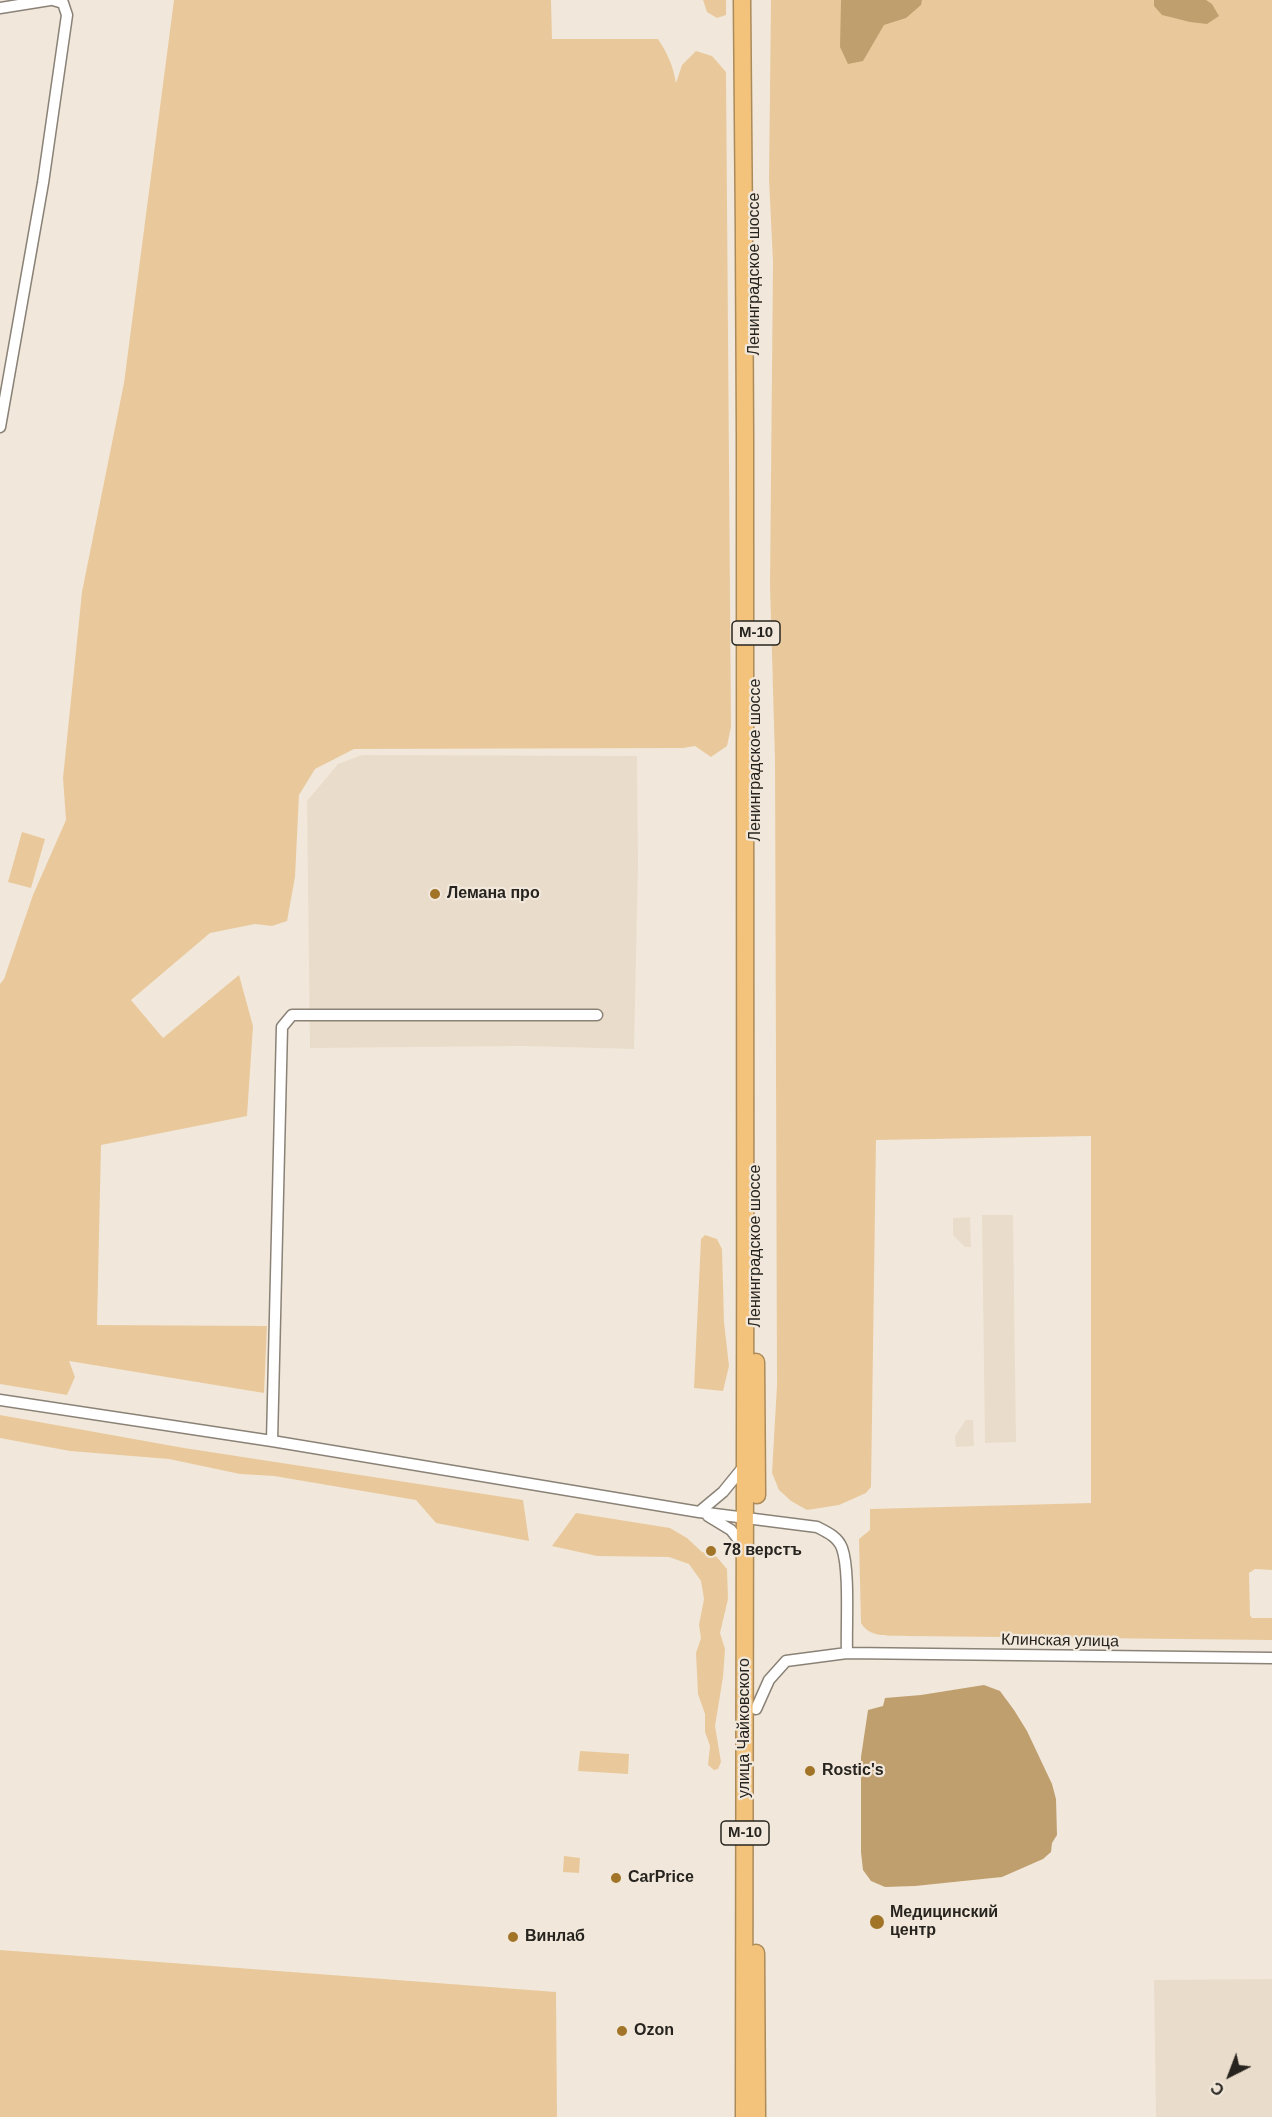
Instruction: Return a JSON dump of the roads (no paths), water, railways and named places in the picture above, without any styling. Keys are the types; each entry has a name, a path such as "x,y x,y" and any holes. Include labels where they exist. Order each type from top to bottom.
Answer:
{"highway":[{"name":"Ленинградское шоссе","path":"742,0 745,416 745,1465 752,1519"},
{"name":"Ленинградское шоссе","path":"752,1519 755,1267 756,498 753,0"},
{"name":"улица Чайковского","path":"744,2117 746,1550 752,1519"},
{"name":"улица Чайковского","path":"752,1519 756,1709 757,2117"}],"street":[{"path":"0,8 52,0 63,3 67,15 44,183 0,427"},
{"path":"272,1441 282,1027 292,1015 597,1015"},
{"path":"0,1400 272,1441 699,1512 817,1527 832,1534 842,1546 846,1572 847,1653"},
{"path":"699,1512 723,1492 745,1465"},
{"path":"699,1512 724,1524 746,1550"},
{"name":"Клинская улица","path":"756,1709 769,1680 786,1660 847,1653 1272,1658"}],"place":[{"name":"Лемана про","path":"435,894"},
{"name":"78 верстъ","path":"711,1551"},
{"name":"Rostic's","path":"810,1771"},
{"name":"CarPrice","path":"616,1878"},
{"name":"Медицинский центр","path":"877,1922"},
{"name":"Винлаб","path":"513,1937"},
{"name":"Ozon","path":"622,2031"}]}
